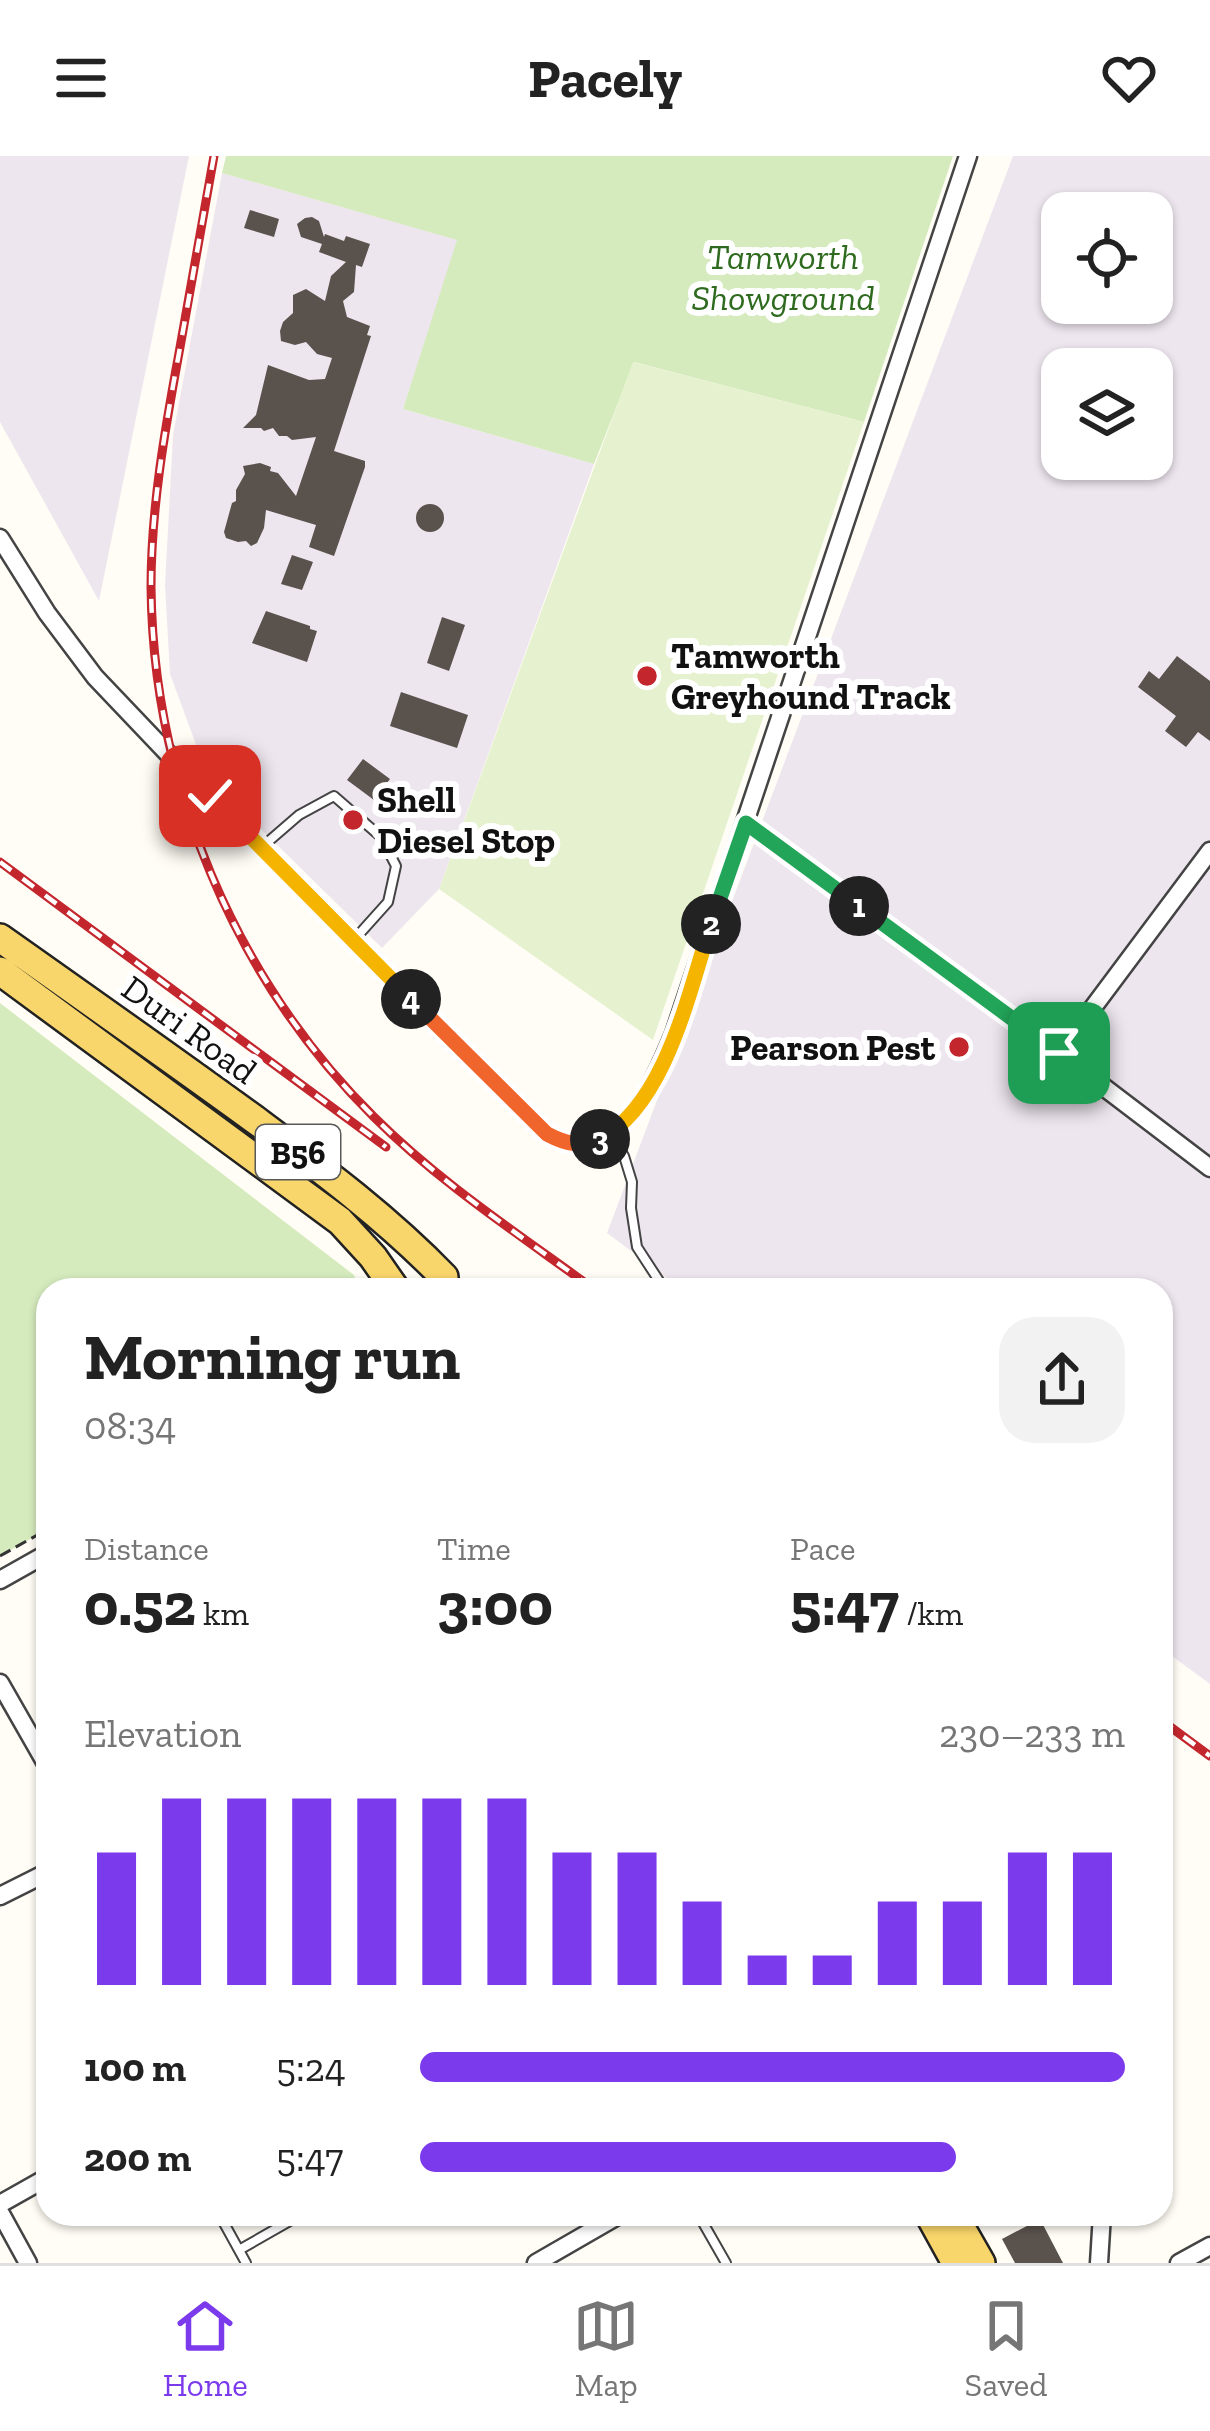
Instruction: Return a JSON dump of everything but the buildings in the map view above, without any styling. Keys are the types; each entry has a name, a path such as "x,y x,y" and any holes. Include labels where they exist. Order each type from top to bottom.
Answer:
{"main road":[{"name":"Duri Road","path":"0,938 347,1188 449,1278"},
{"name":"Duri Road","path":"0,970 340,1221 388,1278"},
{"path":"936,2226 956,2263"},
{"path":"960,2226 981,2263"}],"street":[{"path":"0,538 95,677 533,1122 563,1143 581,1145 611,1133 638,1106 664,1060 968,156"},
{"path":"746,823 1210,1168"},
{"path":"1059,1053 1210,851"},
{"path":"0,1580 36,1560"},
{"path":"0,1683 36,1746"},
{"path":"0,1896 36,1877"},
{"path":"28,2263 0,2208 36,2185"},
{"path":"536,2263 600,2226"},
{"path":"1099,2263 1101,2226"},
{"path":"1179,2263 1210,2246"}],"lane":[{"path":"261,848 299,815 334,796 381,837 396,866 388,902 353,941"},
{"path":"611,1133 632,1182 637,1246 657,1278"},
{"path":"225,2226 246,2263"},
{"path":"238,2250 281,2226"},
{"path":"705,2226 726,2263"}],"path":[{"path":"0,1556 36,1536"}],"shaded area":[{"path":"0,156 189,156 99,601 0,422"},
{"path":"1013,156 1210,156 1210,1684 1173,1657 1173,1278 667,1278 607,1233"},
{"path":"222,173 458,240 403,409 594,464 439,889 382,948 208,777 170,674 165,585 173,435"}],"green space":[{"name":"Tamworth Showground","path":"226,156 953,156 864,422 634,362 594,464 403,409 457,240 222,173"},
{"name":"Tamworth Greyhound Track","path":"633,362 864,422 653,1040 439,889"},
{"path":"0,1003 355,1278 36,1278 36,1536 0,1556"}],"railway":[{"path":"214,156 164,440 152,557 155,660 167,733 186,804 242,940 280,1003 324,1062 426,1164 578,1278"},
{"path":"0,862 386,1147"},
{"path":"1173,1729 1210,1756"}],"place":[{"name":"Tamworth Greyhound Track","path":"647,676"},
{"name":"Shell Diesel Stop","path":"353,820"},
{"name":"Pearson Pest","path":"959,1047"}],"route":[{"path":"210,796 533,1122 563,1143 581,1145 611,1133 650,1088 674,1034 746,823 1059,1053"}]}
